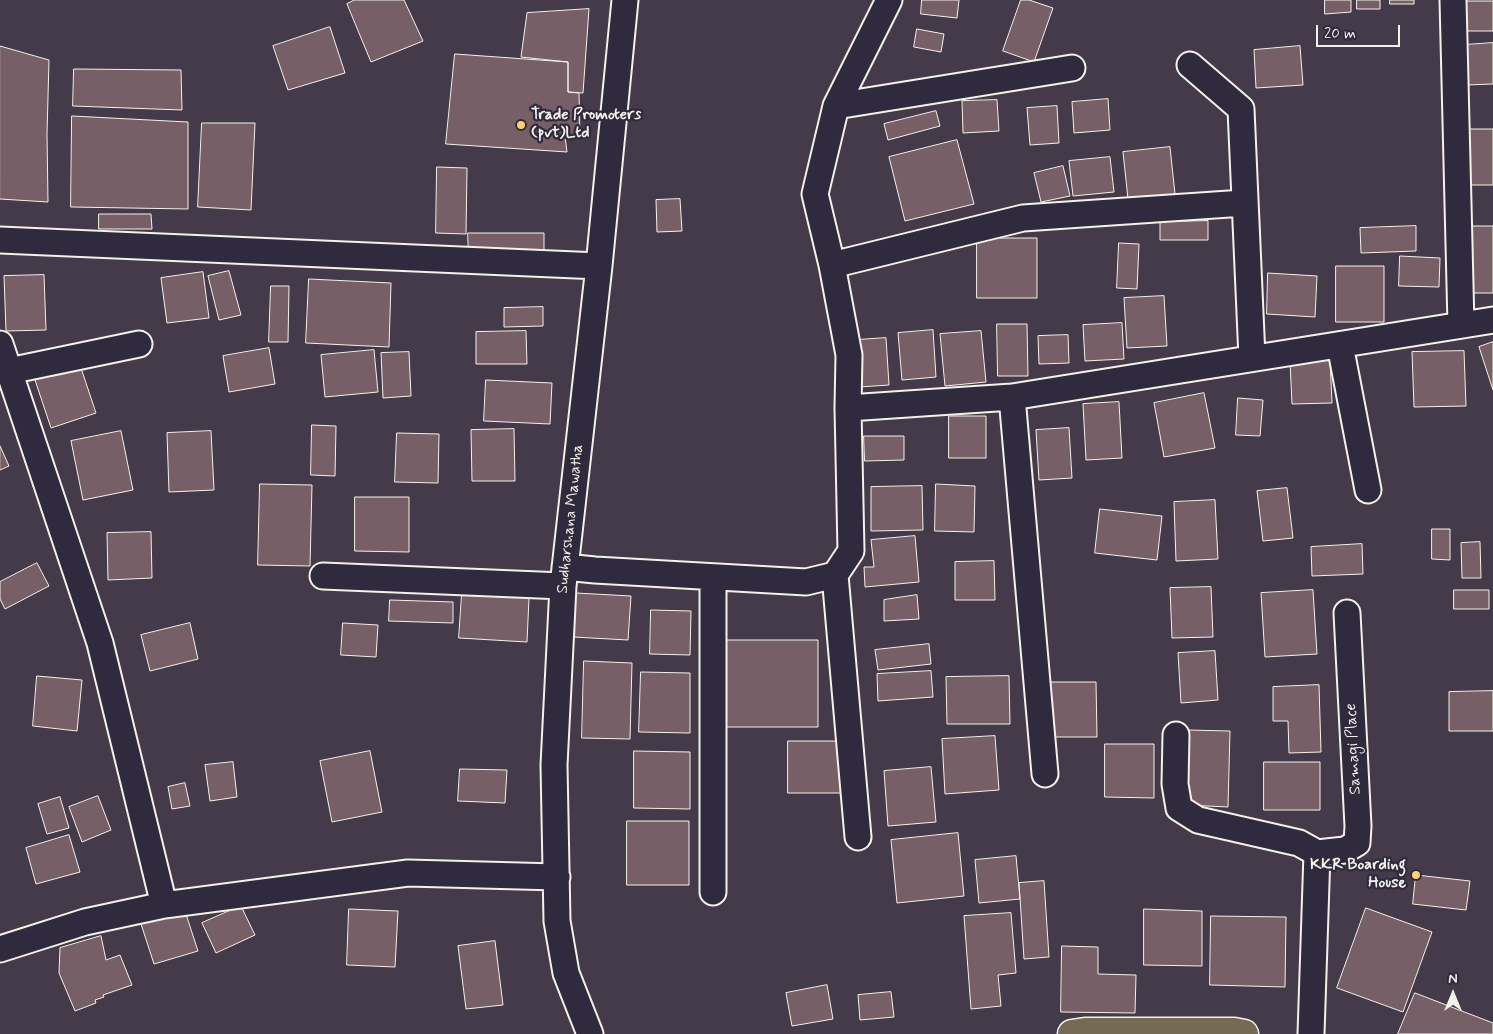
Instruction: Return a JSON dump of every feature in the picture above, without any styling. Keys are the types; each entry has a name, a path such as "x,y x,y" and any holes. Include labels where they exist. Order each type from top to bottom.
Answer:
{"main road":[{"path":"1081,1033 1234,1032 1244,1034"}],"street":[{"name":"Sudharshana Mawatha","path":"590,1034 566,974 557,921 554,765 564,576 625,0"},
{"path":"858,837 835,575 851,551 848,408 849,355 832,265 815,194 836,106 888,0"},
{"path":"1453,0 1461,325"},
{"path":"1190,65 1240,108 1252,358"},
{"path":"836,106 1072,68"},
{"path":"832,265 1023,218 1244,203"},
{"path":"0,240 598,266"},
{"path":"848,408 1012,397 1493,320"},
{"path":"0,344 100,643 164,905"},
{"path":"9,371 138,344"},
{"path":"1340,344 1368,490"},
{"path":"1012,397 1045,774"},
{"path":"323,576 713,577 806,582 835,575"},
{"path":"713,577 713,892"},
{"name":"Samagi Place","path":"1317,853 1345,850 1357,843 1358,826 1347,613"},
{"path":"1176,735 1175,784 1179,808 1198,820 1298,843 1317,853 1311,1034"},
{"path":"0,949 85,922 164,905 408,873 557,877"}],"building":[{"path":"355,0 404,0 423,41 371,62 347,4"},
{"path":"922,0 959,0 957,18 921,14"},
{"path":"1021,0 1029,0 1053,8 1034,62 1003,51"},
{"path":"1325,0 1351,0 1351,12 1325,14"},
{"path":"1357,0 1380,0 1380,9 1357,9"},
{"path":"1390,0 1414,0 1414,4 1390,4"},
{"path":"1460,1 1493,1 1493,31 1461,31"},
{"path":"589,9 583,93 568,92 568,62 521,57 527,13"},
{"path":"330,27 345,73 288,90 273,46"},
{"path":"917,29 944,34 941,52 914,47"},
{"path":"1493,43 1493,84 1466,85 1464,45"},
{"path":"0,46 49,60 48,202 0,199"},
{"path":"1300,46 1303,85 1256,88 1254,50"},
{"path":"455,54 568,62 568,92 579,93 580,136 565,136 567,152 446,144"},
{"path":"74,69 181,70 182,110 73,106"},
{"path":"1108,99 1110,130 1074,133 1072,102"},
{"path":"997,100 999,131 963,133 962,101"},
{"path":"1057,106 1059,143 1030,145 1027,108"},
{"path":"936,111 940,126 888,140 884,124"},
{"path":"72,116 188,122 188,209 71,207"},
{"path":"202,123 255,123 251,210 198,207"},
{"path":"1465,129 1493,129 1493,185 1465,185"},
{"path":"957,140 974,204 905,221 889,157"},
{"path":"1170,147 1175,194 1128,199 1123,152"},
{"path":"1110,157 1114,192 1073,196 1069,161"},
{"path":"1063,166 1070,196 1041,202 1034,173"},
{"path":"437,167 467,168 466,234 436,233"},
{"path":"680,199 682,231 657,232 656,200"},
{"path":"99,214 151,214 152,229 99,229"},
{"path":"1208,221 1208,240 1160,240 1160,222"},
{"path":"1416,226 1416,251 1361,253 1360,228"},
{"path":"1467,226 1493,226 1493,293 1467,293"},
{"path":"468,233 544,233 544,256 469,258"},
{"path":"977,238 1037,238 1037,298 977,298"},
{"path":"1119,243 1139,244 1137,289 1117,288"},
{"path":"1400,256 1440,258 1439,287 1399,286"},
{"path":"1336,266 1384,266 1384,322 1336,322"},
{"path":"229,271 241,315 219,320 208,276"},
{"path":"203,272 209,318 167,323 161,278"},
{"path":"1268,273 1317,276 1315,317 1267,314"},
{"path":"44,275 46,330 6,331 4,276"},
{"path":"309,279 391,283 389,347 306,343"},
{"path":"271,286 289,286 288,342 269,342"},
{"path":"1164,296 1167,346 1127,348 1124,298"},
{"path":"543,307 543,326 504,327 504,308"},
{"path":"1122,323 1124,359 1085,361 1083,325"},
{"path":"997,324 1027,324 1028,376 998,376"},
{"path":"933,330 936,377 902,380 898,333"},
{"path":"526,331 527,364 476,364 476,332"},
{"path":"981,331 986,382 945,386 940,334"},
{"path":"1068,335 1069,363 1039,364 1038,336"},
{"path":"886,338 889,385 859,387 857,340"},
{"path":"1493,342 1493,390 1479,347"},
{"path":"269,348 275,384 229,392 223,356"},
{"path":"374,350 378,392 325,397 321,355"},
{"path":"1464,351 1466,406 1414,407 1412,352"},
{"path":"409,352 411,396 383,398 381,353"},
{"path":"1330,359 1332,403 1292,404 1290,361"},
{"path":"80,365 96,413 51,428 35,380"},
{"path":"486,380 552,383 550,424 484,421"},
{"path":"1204,393 1215,448 1164,457 1154,403"},
{"path":"1238,398 1263,400 1260,436 1236,435"},
{"path":"1119,402 1122,458 1086,460 1083,404"},
{"path":"949,416 986,416 986,458 949,458"},
{"path":"312,425 336,426 335,476 311,475"},
{"path":"1069,428 1072,478 1039,480 1036,430"},
{"path":"514,429 515,481 472,481 471,430"},
{"path":"121,431 133,490 83,500 71,441"},
{"path":"211,431 214,490 169,492 167,433"},
{"path":"397,433 439,434 438,483 395,482"},
{"path":"864,436 904,436 904,460 865,461"},
{"path":"0,446 9,466 0,470"},
{"path":"260,484 312,485 310,566 258,565"},
{"path":"936,484 975,486 974,532 935,531"},
{"path":"922,486 923,530 871,531 871,487"},
{"path":"1287,488 1293,538 1263,541 1257,491"},
{"path":"355,497 409,497 409,552 355,551"},
{"path":"1215,500 1218,559 1176,561 1174,502"},
{"path":"1100,509 1162,516 1157,560 1095,553"},
{"path":"1432,529 1450,529 1450,560 1432,559"},
{"path":"151,532 152,578 108,580 107,533"},
{"path":"915,536 919,582 865,587 864,567 874,567 871,540"},
{"path":"1480,542 1481,578 1462,578 1461,543"},
{"path":"1362,544 1363,574 1312,576 1311,547"},
{"path":"994,561 995,600 955,600 955,562"},
{"path":"37,563 49,586 5,609 0,599 0,582"},
{"path":"1211,587 1213,637 1172,638 1170,588"},
{"path":"1313,590 1317,654 1265,657 1261,593"},
{"path":"1454,590 1489,590 1489,609 1454,609"},
{"path":"576,593 631,596 628,640 573,637"},
{"path":"462,594 529,598 527,642 459,638"},
{"path":"917,595 919,619 884,621 884,600"},
{"path":"390,600 453,602 453,623 389,621"},
{"path":"651,610 691,611 690,655 650,654"},
{"path":"190,623 198,659 150,671 141,635"},
{"path":"343,623 378,625 376,657 341,655"},
{"path":"727,640 818,640 818,727 727,727"},
{"path":"929,644 931,664 878,670 875,650"},
{"path":"1215,651 1218,700 1181,703 1178,653"},
{"path":"584,661 632,663 630,739 582,738"},
{"path":"931,671 933,697 878,701 877,674"},
{"path":"641,672 690,673 690,733 639,732"},
{"path":"37,676 82,680 77,731 33,726"},
{"path":"1009,676 1010,724 947,724 946,677"},
{"path":"1051,682 1096,682 1097,737 1052,737"},
{"path":"1319,685 1321,752 1289,753 1288,721 1273,721 1273,687"},
{"path":"1493,691 1493,731 1449,731 1449,692"},
{"path":"1188,730 1230,731 1228,807 1186,805"},
{"path":"995,736 999,790 945,794 942,739"},
{"path":"788,741 845,741 845,793 788,793"},
{"path":"1105,744 1154,744 1154,798 1105,797"},
{"path":"370,751 382,812 332,822 320,761"},
{"path":"634,751 690,752 690,809 634,808"},
{"path":"233,762 237,797 210,801 205,765"},
{"path":"1264,762 1320,762 1320,810 1264,810"},
{"path":"931,767 936,822 888,826 884,771"},
{"path":"460,769 507,770 505,803 458,801"},
{"path":"185,783 190,806 172,809 168,787"},
{"path":"98,796 111,830 82,842 69,807"},
{"path":"60,797 69,828 47,834 38,804"},
{"path":"627,821 689,821 689,885 627,885"},
{"path":"958,833 964,896 897,903 891,840"},
{"path":"69,835 80,872 36,884 26,848"},
{"path":"1016,856 1020,899 979,903 975,860"},
{"path":"1416,875 1470,881 1466,910 1413,904"},
{"path":"1044,881 1049,957 1024,959 1019,883"},
{"path":"241,906 255,935 216,953 202,923"},
{"path":"1366,908 1432,932 1403,1012 1337,988"},
{"path":"349,909 398,911 395,967 347,965"},
{"path":"1144,909 1202,911 1202,966 1144,965"},
{"path":"185,911 198,951 154,964 141,924"},
{"path":"1011,913 1016,973 998,975 1001,1006 971,1009 964,916"},
{"path":"1211,916 1286,917 1285,987 1210,985"},
{"path":"101,936 106,960 120,955 132,985 103,995 104,997 95,1000 96,1003 75,1011 59,973 60,948"},
{"path":"495,941 503,1005 466,1009 458,946"},
{"path":"1062,946 1098,947 1098,974 1136,975 1135,1013 1061,1012"},
{"path":"827,985 833,1019 792,1026 786,993"},
{"path":"891,992 894,1017 860,1020 858,995"},
{"path":"1415,993 1493,1023 1493,1034 1398,1034"}],"place":[{"name":"Trade Promoters (pvt)Ltd","path":"521,125"},
{"name":"KKR Boarding House","path":"1416,875"}]}
